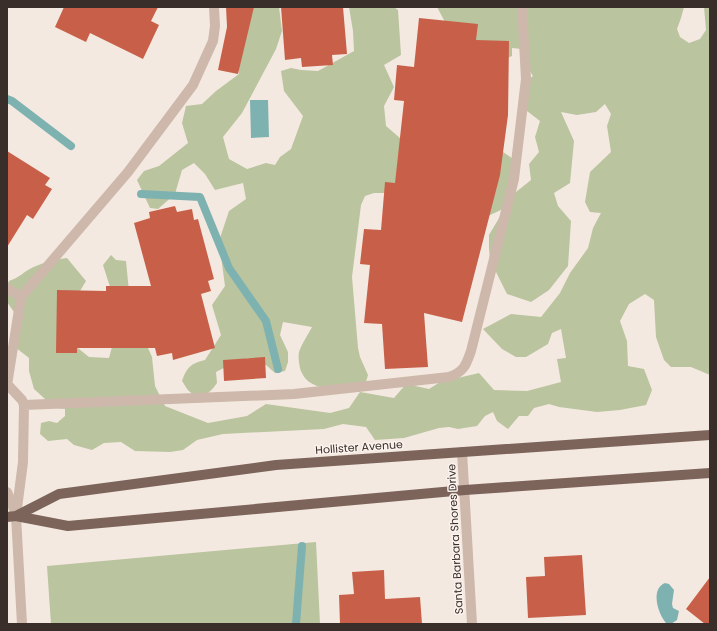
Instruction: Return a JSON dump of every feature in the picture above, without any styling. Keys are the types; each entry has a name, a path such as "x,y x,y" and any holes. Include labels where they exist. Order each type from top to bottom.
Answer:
{"main road":[{"name":"Hollister Avenue","path":"12,516 59,494 276,465 710,434"},
{"path":"12,516 68,526 465,490 710,473"}],"street":[{"path":"12,516 23,462 24,405 22,400 7,385 21,297 128,172 193,85 213,41 215,26 214,7"},
{"path":"24,405 294,394 450,377 458,374 466,366 471,351 514,179 526,79 522,7"},
{"path":"7,288 21,297"},
{"name":"Santa Barbara Shores Drive","path":"462,452 472,624"},
{"path":"7,492 12,516 22,624"}],"green space":[{"path":"247,7 279,7 282,31 276,49 242,113 223,137 229,159 247,169 266,163 275,165 280,157 291,149 303,116 284,91 281,71 291,68 318,71 354,51 353,31 349,7 394,7 398,10 401,55 384,65 394,87 384,106 386,126 400,138 424,151 392,193 374,193 365,196 361,205 352,277 358,348 360,357 368,375 365,385 327,388 310,383 304,377 300,368 299,352 312,327 283,322 280,335 288,352 288,362 285,371 275,373 266,365 248,358 237,361 216,372 217,383 206,394 198,396 194,395 187,389 182,381 187,369 196,363 205,360 221,335 212,305 225,286 219,241 229,211 246,199 243,183 215,190 205,174 194,163 182,170 175,194 158,209 150,208 137,180 144,171 159,166 188,143 182,123 186,106 202,104 216,91 239,74 237,43"},
{"path":"437,7 684,7 677,29 680,37 689,43 700,39 706,30 704,7 710,7 710,375 691,367 671,367 664,360 656,337 654,300 645,294 629,304 620,321 627,341 628,366 644,369 652,390 646,405 620,410 597,412 559,407 549,404 534,408 528,416 519,416 508,429 497,421 493,412 485,416 477,426 458,429 449,427 439,428 404,438 375,440 366,427 343,424 324,429 223,434 197,440 183,450 170,452 135,451 121,442 104,443 92,450 74,445 67,439 48,441 40,434 41,423 49,421 57,423 65,416 65,409 55,408 34,389 29,371 29,358 15,347 14,312 7,302 7,286 9,281 17,278 37,265 67,258 86,281 80,291 74,345 89,357 109,358 116,332 111,290 103,265 111,255 116,260 126,261 131,312 149,338 148,348 152,357 155,386 165,406 208,423 247,416 266,404 330,413 349,408 360,392 394,398 406,384 429,389 445,379 441,382 479,373 494,390 527,391 561,382 557,359 566,358 561,329 552,333 548,344 526,357 516,357 502,349 483,329 511,314 541,317 560,293 570,273 588,248 593,228 601,213 590,212 585,202 590,172 611,152 607,126 611,114 605,104 596,112 577,115 561,112 574,141 570,183 554,193 558,206 571,221 568,266 549,290 531,302 507,294 490,260 489,235 505,208 488,216 489,147 503,152 516,161 510,180 516,192 531,180 529,164 539,152 535,137 540,121 527,111 525,82 533,76 525,63 522,49 512,48 512,56 499,62 459,48"},
{"path":"316,542 320,624 51,624 47,566"}],"water":[{"path":"250,100 268,100 269,137 251,138"},
{"path":"665,583 669,584 674,590 672,604 673,608 679,611 677,620 671,624 666,623 663,619 657,602 660,586"}],"building":[{"path":"64,7 158,7 151,21 159,25 143,59 90,33 86,42 55,27"},
{"path":"226,7 254,7 238,74 218,70 227,27"},
{"path":"281,7 343,7 347,54 332,55 333,65 302,67 301,58 285,60"},
{"path":"419,18 478,24 476,40 509,41 508,115 500,175 462,322 424,313 428,367 385,369 382,324 364,323 370,265 360,264 364,229 381,230 385,182 395,183 404,101 394,100 397,65 414,67"},
{"path":"7,151 50,178 45,185 52,189 33,219 27,215 7,247"},
{"path":"175,206 177,212 192,209 194,220 198,219 214,279 208,281 211,291 201,294 215,348 173,360 172,353 157,356 155,348 77,348 77,353 56,353 57,290 106,291 106,286 151,286 134,223 150,218 149,212"},
{"path":"265,357 266,378 224,381 223,360"},
{"path":"582,555 586,615 528,618 526,577 545,576 544,557"},
{"path":"384,570 385,599 420,597 422,624 340,624 339,595 354,594 352,572"},
{"path":"710,577 710,624 705,624 686,609"}],"waterway":[{"path":"7,99 12,101 71,146"},
{"path":"141,194 200,197 229,268 266,321 278,369"},
{"path":"296,624 302,546"}]}
